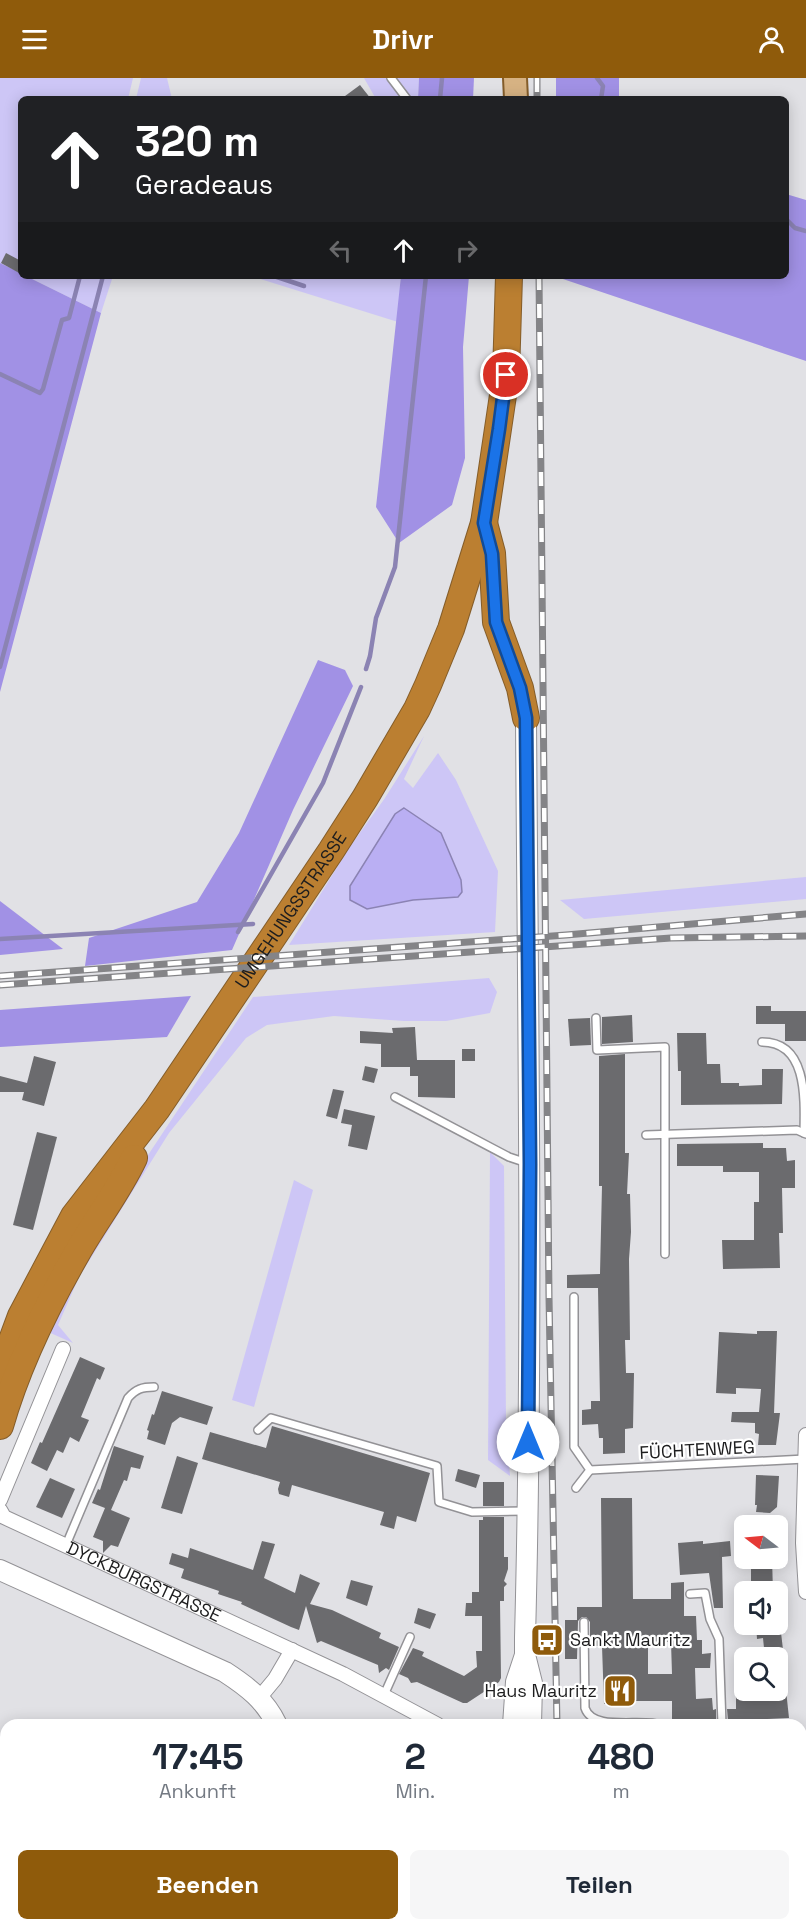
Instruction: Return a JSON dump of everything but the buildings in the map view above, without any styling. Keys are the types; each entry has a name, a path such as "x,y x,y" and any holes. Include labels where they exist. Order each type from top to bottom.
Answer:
{"highway":[{"path":"509,279 506,375 484,523 492,554 496,622 520,688 526,718"},
{"name":"UMGEHUNGSSTRASSE","path":"0,1372 21,1316 74,1216 157,1109 365,798 417,709 451,629 484,523"},
{"name":"UMGEHUNGSSTRASSE","path":"0,1426 28,1348 77,1253 126,1176 157,1109"},
{"path":"0,1326 7,1309 74,1216"}],"main road":[{"path":"515,78 516,96"},
{"path":"526,718 530,1164 525,1655 531,1683 531,1719"},
{"path":"0,1570 225,1672 260,1697 274,1719"},
{"path":"513,1719 516,1682 525,1655"}],"street":[{"path":"0,1500 63,1348"},
{"path":"806,1436 803,1543 806,1592"},
{"name":"DYCKBURGSTRASSE","path":"0,1510 4,1517 292,1650 427,1719"},
{"path":"260,1697 275,1679 292,1650"}],"lane":[{"path":"391,78 405,96"},
{"path":"596,1018 597,1050 665,1047 665,1254"},
{"path":"646,1135 797,1130 805,1133 805,1075 801,1061 790,1048 774,1042 762,1042"},
{"path":"395,1097 509,1157 530,1164"},
{"path":"574,1297 574,1447 590,1470 576,1488"},
{"path":"66,1545 128,1398 134,1391 143,1387 154,1387"},
{"path":"258,1430 271,1418 437,1466 439,1502 472,1512 528,1511"},
{"name":"FÜCHTENWEG","path":"590,1470 805,1460"},
{"path":"690,1594 705,1593 710,1618 719,1639 722,1719"},
{"path":"584,1622 585,1708 591,1719"},
{"path":"384,1695 410,1637"}],"shaded area":[{"path":"0,78 133,78 129,96 18,96 18,272 0,263"},
{"path":"141,78 167,78 171,96 137,96"},
{"path":"364,78 419,78 418,96 374,96"},
{"path":"419,78 474,78 473,96 418,96"},
{"path":"556,78 619,78 619,96 556,96"},
{"path":"789,195 806,200 806,361 563,279 789,279"},
{"path":"0,263 18,272 18,279 32,279 101,313 0,692"},
{"path":"32,279 112,279 101,313"},
{"path":"261,279 401,279 398,322"},
{"path":"401,279 469,279 463,347 465,458 452,505 399,543 376,507"},
{"path":"318,660 345,670 353,686 293,810 232,950 85,966 89,938 197,902 239,833"},
{"path":"424,736 404,779 413,788 438,753 456,780 498,871 495,932 289,945 349,848 385,798"},
{"path":"404,808 441,833 461,880 462,892 458,897 413,900 367,909 350,900 350,886 395,814"},
{"path":"806,877 806,899 584,919 560,900"},
{"path":"0,901 63,949 0,955"},
{"path":"489,978 497,992 490,1013 446,1021 404,1021 334,1016 267,1025 246,1038 169,1133 79,1277 58,1325 73,1343 46,1331 71,1271 253,997"},
{"path":"191,996 167,1037 0,1047 0,1010"},
{"path":"490,1152 504,1166 506,1423 510,1476 488,1460"},
{"path":"294,1180 313,1190 254,1407 232,1400"}],"waterway":[{"path":"440,96 442,78"},
{"path":"597,78 603,86 601,96"},
{"path":"789,222 795,228 806,231"},
{"path":"0,374 40,393 62,320 69,318 79,279"},
{"path":"0,667 102,279"},
{"path":"283,279 304,286"},
{"path":"366,669 376,618 395,567 426,279"},
{"path":"238,932 323,783 361,687"},
{"path":"0,939 253,924"}],"railway":[{"path":"537,78 537,96"},
{"path":"539,279 549,1297 557,1719"},
{"path":"0,976 566,935 806,914"},
{"path":"0,985 671,938 806,936"}],"place":[{"name":"Sankt Mauritz","path":"547,1640"},
{"name":"Haus Mauritz","path":"620,1691"}],"route":[{"path":"506,375 484,523 494,568 496,622 520,688 526,718 530,1164 528,1442"}]}
